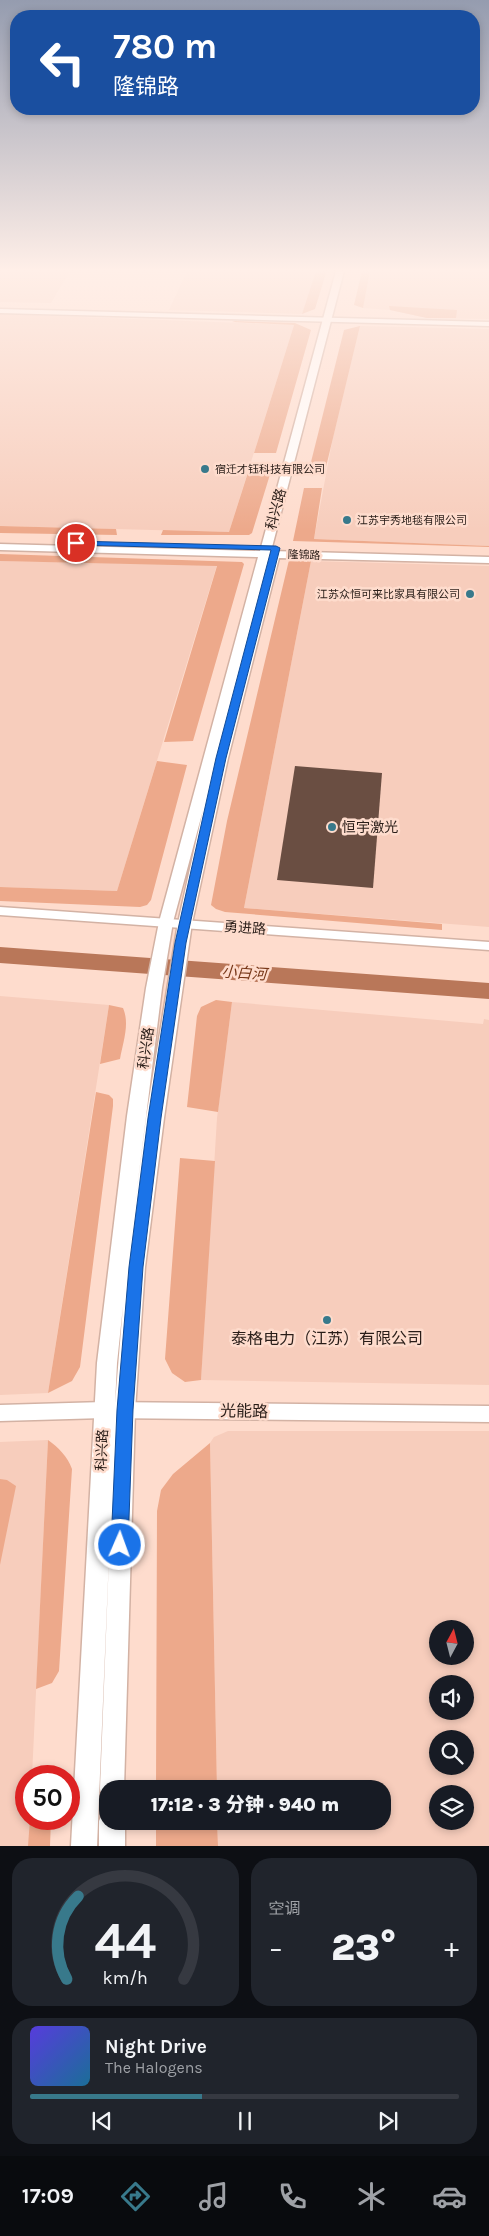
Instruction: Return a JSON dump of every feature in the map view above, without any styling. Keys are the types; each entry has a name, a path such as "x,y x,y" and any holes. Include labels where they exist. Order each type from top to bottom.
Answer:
{"main road":[{"name":"科兴路","path":"112,1780 125,1410 136,1267 164,988 162,942 322,357"},
{"name":"隆锦路","path":"0,541 489,560"},
{"name":"隆锦路","path":"0,547 489,554"},
{"name":"科兴路","path":"84,1846 104,1410 118,1264 164,988 185,923 221,758 270,551"},
{"path":"112,1830 112,1846"}],"street":[{"name":"勇进路","path":"0,910 489,946"},
{"name":"光能路","path":"0,1413 125,1410 489,1414"}],"shaded area":[{"path":"0,357 284,357 229,532 0,526"},
{"path":"284,357 303,357 276,453 254,453"},
{"path":"337,357 352,357 326,467 310,466"},
{"path":"352,357 489,357 489,546 314,539 333,437"},
{"path":"251,463 265,464 272,468 252,533 249,535 161,535 163,530 229,532"},
{"path":"304,488 322,488 314,539 489,547 293,541"},
{"path":"0,526 116,529 117,535 0,533"},
{"path":"0,554 242,562 244,564 193,741 164,742 217,566 0,561"},
{"path":"289,560 311,561 244,908 442,924 442,930 225,912 211,905 227,821"},
{"path":"0,561 217,565 117,891 0,887"},
{"path":"311,561 489,566 489,927 244,908"},
{"path":"157,761 187,765 151,900 147,905 140,907 0,901 0,887 117,891"},
{"path":"0,996 109,1005 48,1393 0,1395"},
{"path":"216,1000 232,1002 218,1112 187,1107 197,1016 201,1007"},
{"name":"泰格电力（江苏）有限公司","path":"232,1002 483,1024 484,1019 489,1020 489,1385 201,1380 217,1118"},
{"path":"109,1005 123,1008 126,1020 125,1033 120,1059 100,1064"},
{"path":"96,1092 109,1095 113,1099 113,1106 80,1367 72,1381 48,1393"},
{"path":"180,1158 215,1161 201,1380 185,1382 172,1373 165,1359"},
{"path":"228,1431 489,1431 489,1846 218,1846 217,1830 391,1830 391,1780 217,1780 210,1443 214,1437"},
{"path":"48,1440 33,1765 15,1765 15,1830 30,1830 29,1846 0,1846 0,1442"},
{"path":"48,1440 68,1460 72,1469 59,1671 52,1683 36,1689"},
{"path":"210,1443 217,1780 156,1780 157,1511 161,1490 173,1474"},
{"path":"0,1479 7,1480 16,1486 0,1565"},
{"path":"29,1830 51,1830 50,1846 28,1846"},
{"path":"156,1830 217,1830 218,1846 156,1846"}],"building":[{"name":"恒宇激光","path":"295,766 382,773 373,888 277,880"}],"waterway":[{"name":"小白河","path":"0,955 489,991"}],"place":[{"name":"宿迁才钰科技有限公司","path":"205,469"},
{"name":"江苏宇秀地毯有限公司","path":"347,520"},
{"name":"江苏众恒可来比家具有限公司","path":"470,594"},
{"name":"恒宇激光","path":"332,827"},
{"name":"泰格电力（江苏）有限公司","path":"327,1320"}],"route":[{"path":"76,543 276,548 221,758 180,943 136,1267 125,1410 120,1545"}]}
